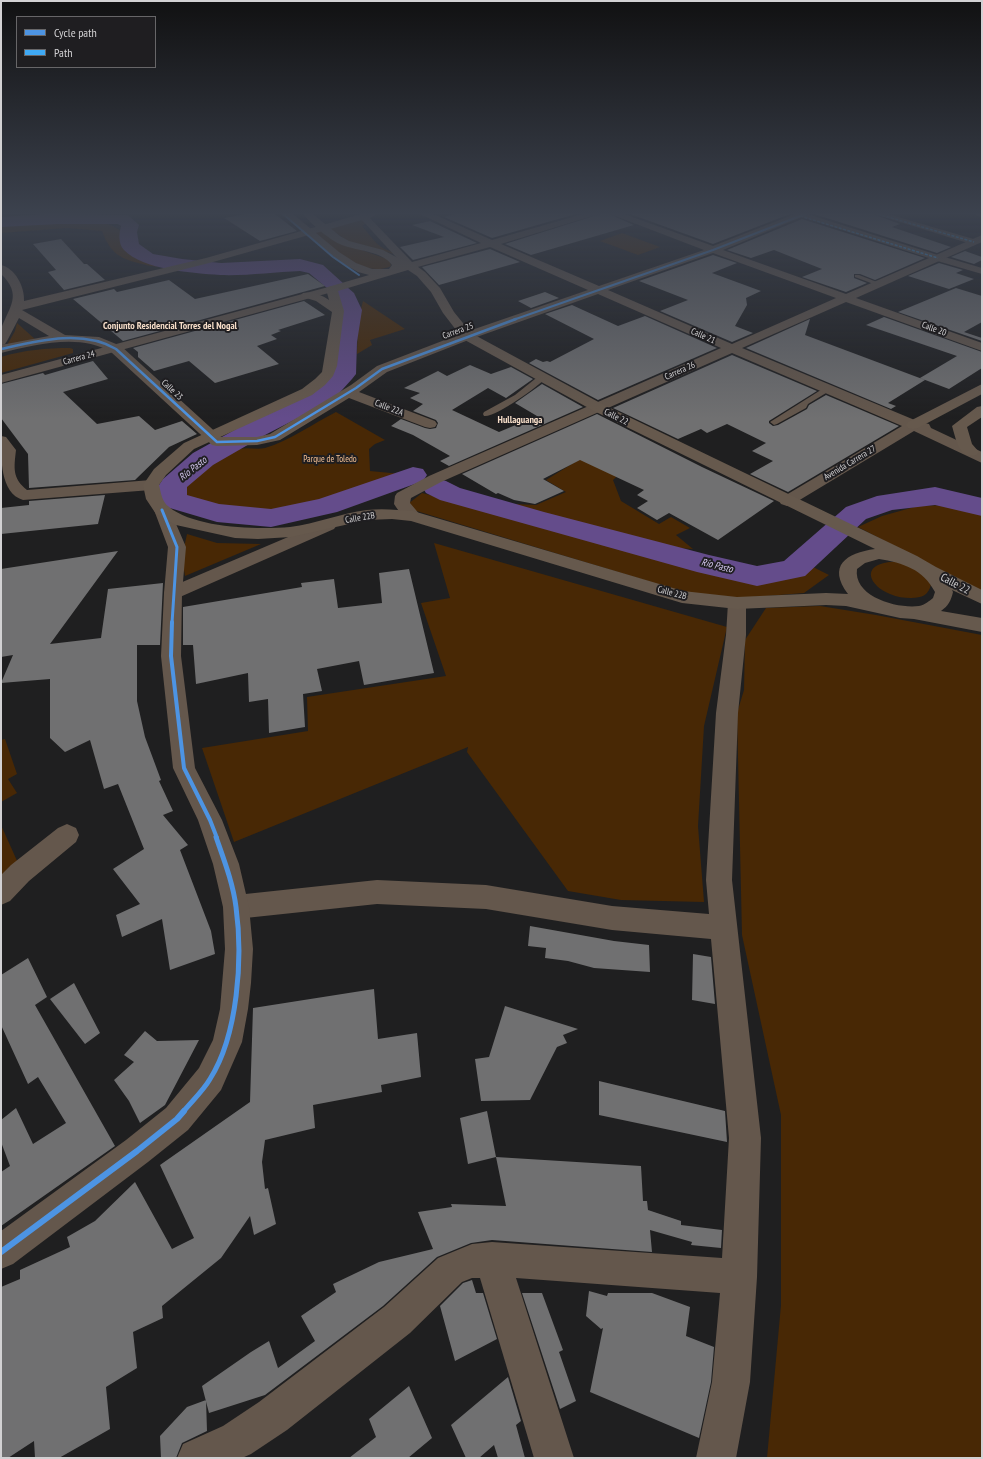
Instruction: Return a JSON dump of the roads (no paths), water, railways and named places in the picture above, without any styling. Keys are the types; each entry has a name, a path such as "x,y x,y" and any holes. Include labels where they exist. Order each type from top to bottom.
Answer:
{"main road":[{"name":"Carrera 24","path":"334,289 357,282"},
{"name":"Calle 22","path":"429,282 436,290 449,313 467,336 599,408 787,501 911,560"},
{"path":"162,510 154,499 151,485 160,472 189,446 213,439 307,392 320,382 328,372 338,312 334,289"},
{"path":"308,295 320,299 338,312"},
{"name":"Avenida Carrera 27","path":"913,425 982,388"},
{"path":"976,455 965,445 959,426 982,410"},
{"name":"Calle 22B","path":"162,510 182,521 235,533 258,534 291,532 367,516 392,514 413,516 682,597 737,603 826,599 846,600 876,606"},
{"path":"912,613 929,610 940,603 944,592 940,581 929,570 911,560 879,554 865,556 854,561 848,568 847,577 852,588 876,606 893,611 982,625"},
{"name":"Calle 22","path":"929,570 982,598"}],"street":[{"path":"1,341 17,308 15,282"},
{"path":"17,308 121,282"},
{"name":"Calle 21","path":"582,282 827,390 913,425 976,455"},
{"name":"Carrera 25","path":"213,439 257,441 275,437 348,393 382,368 467,336 622,282"},
{"name":"Calle 20","path":"803,282 982,347"},
{"name":"Carrera 26","path":"413,516 402,504 402,496 731,348 883,282"},
{"name":"Carrera 24","path":"1,379 334,289"},
{"path":"17,308 62,339"},
{"path":"1,350 25,343 62,339 99,342 116,349"},
{"path":"83,340 91,349 86,357"},
{"name":"Calle 23","path":"116,349 213,439"},
{"name":"Calle 22A","path":"348,393 430,424"},
{"path":"913,425 940,430 959,426"},
{"name":"Avenida Carrera 27","path":"787,501 913,425"},
{"path":"1,440 8,450 3,473 12,486 23,495 151,485"},
{"path":"1,1252 137,1151 176,1119 210,1079 227,1042 234,1009 239,949 236,907 226,864 210,820 184,768 171,656 173,593 177,547 162,510"},
{"path":"173,593 328,525"},
{"path":"716,1458 730,1382 739,1277 744,1138 719,880 727,713 736,635 737,603"},
{"path":"1,893 20,873 67,835"},
{"path":"236,907 377,892 486,897 612,918 724,928"},
{"path":"197,1458 237,1440 273,1416 397,1320 450,1270 472,1261 492,1259 739,1277"},
{"path":"492,1259 554,1458"}],"lane":[{"path":"874,282 879,284"},
{"path":"488,414 518,398 543,378"},
{"path":"774,422 803,406 804,403 827,390"}],"waterway":[{"name":"Río Pasto","path":"340,291 347,297 352,310 346,342 344,374 324,395 256,429 203,459 173,485 173,500 217,513 271,518 327,506 413,475"},
{"name":"Río Pasto","path":"436,487 450,494 533,518 708,565 757,576 794,569 856,513 887,502 935,496 982,507"}],"district":[{"name":"Conjunto Residencial Torres del Nogal","path":"170,326"},
{"name":"Hullaguanga","path":"520,420"}],"park label":[{"name":"Parque de Toledo","path":"330,459"}]}
